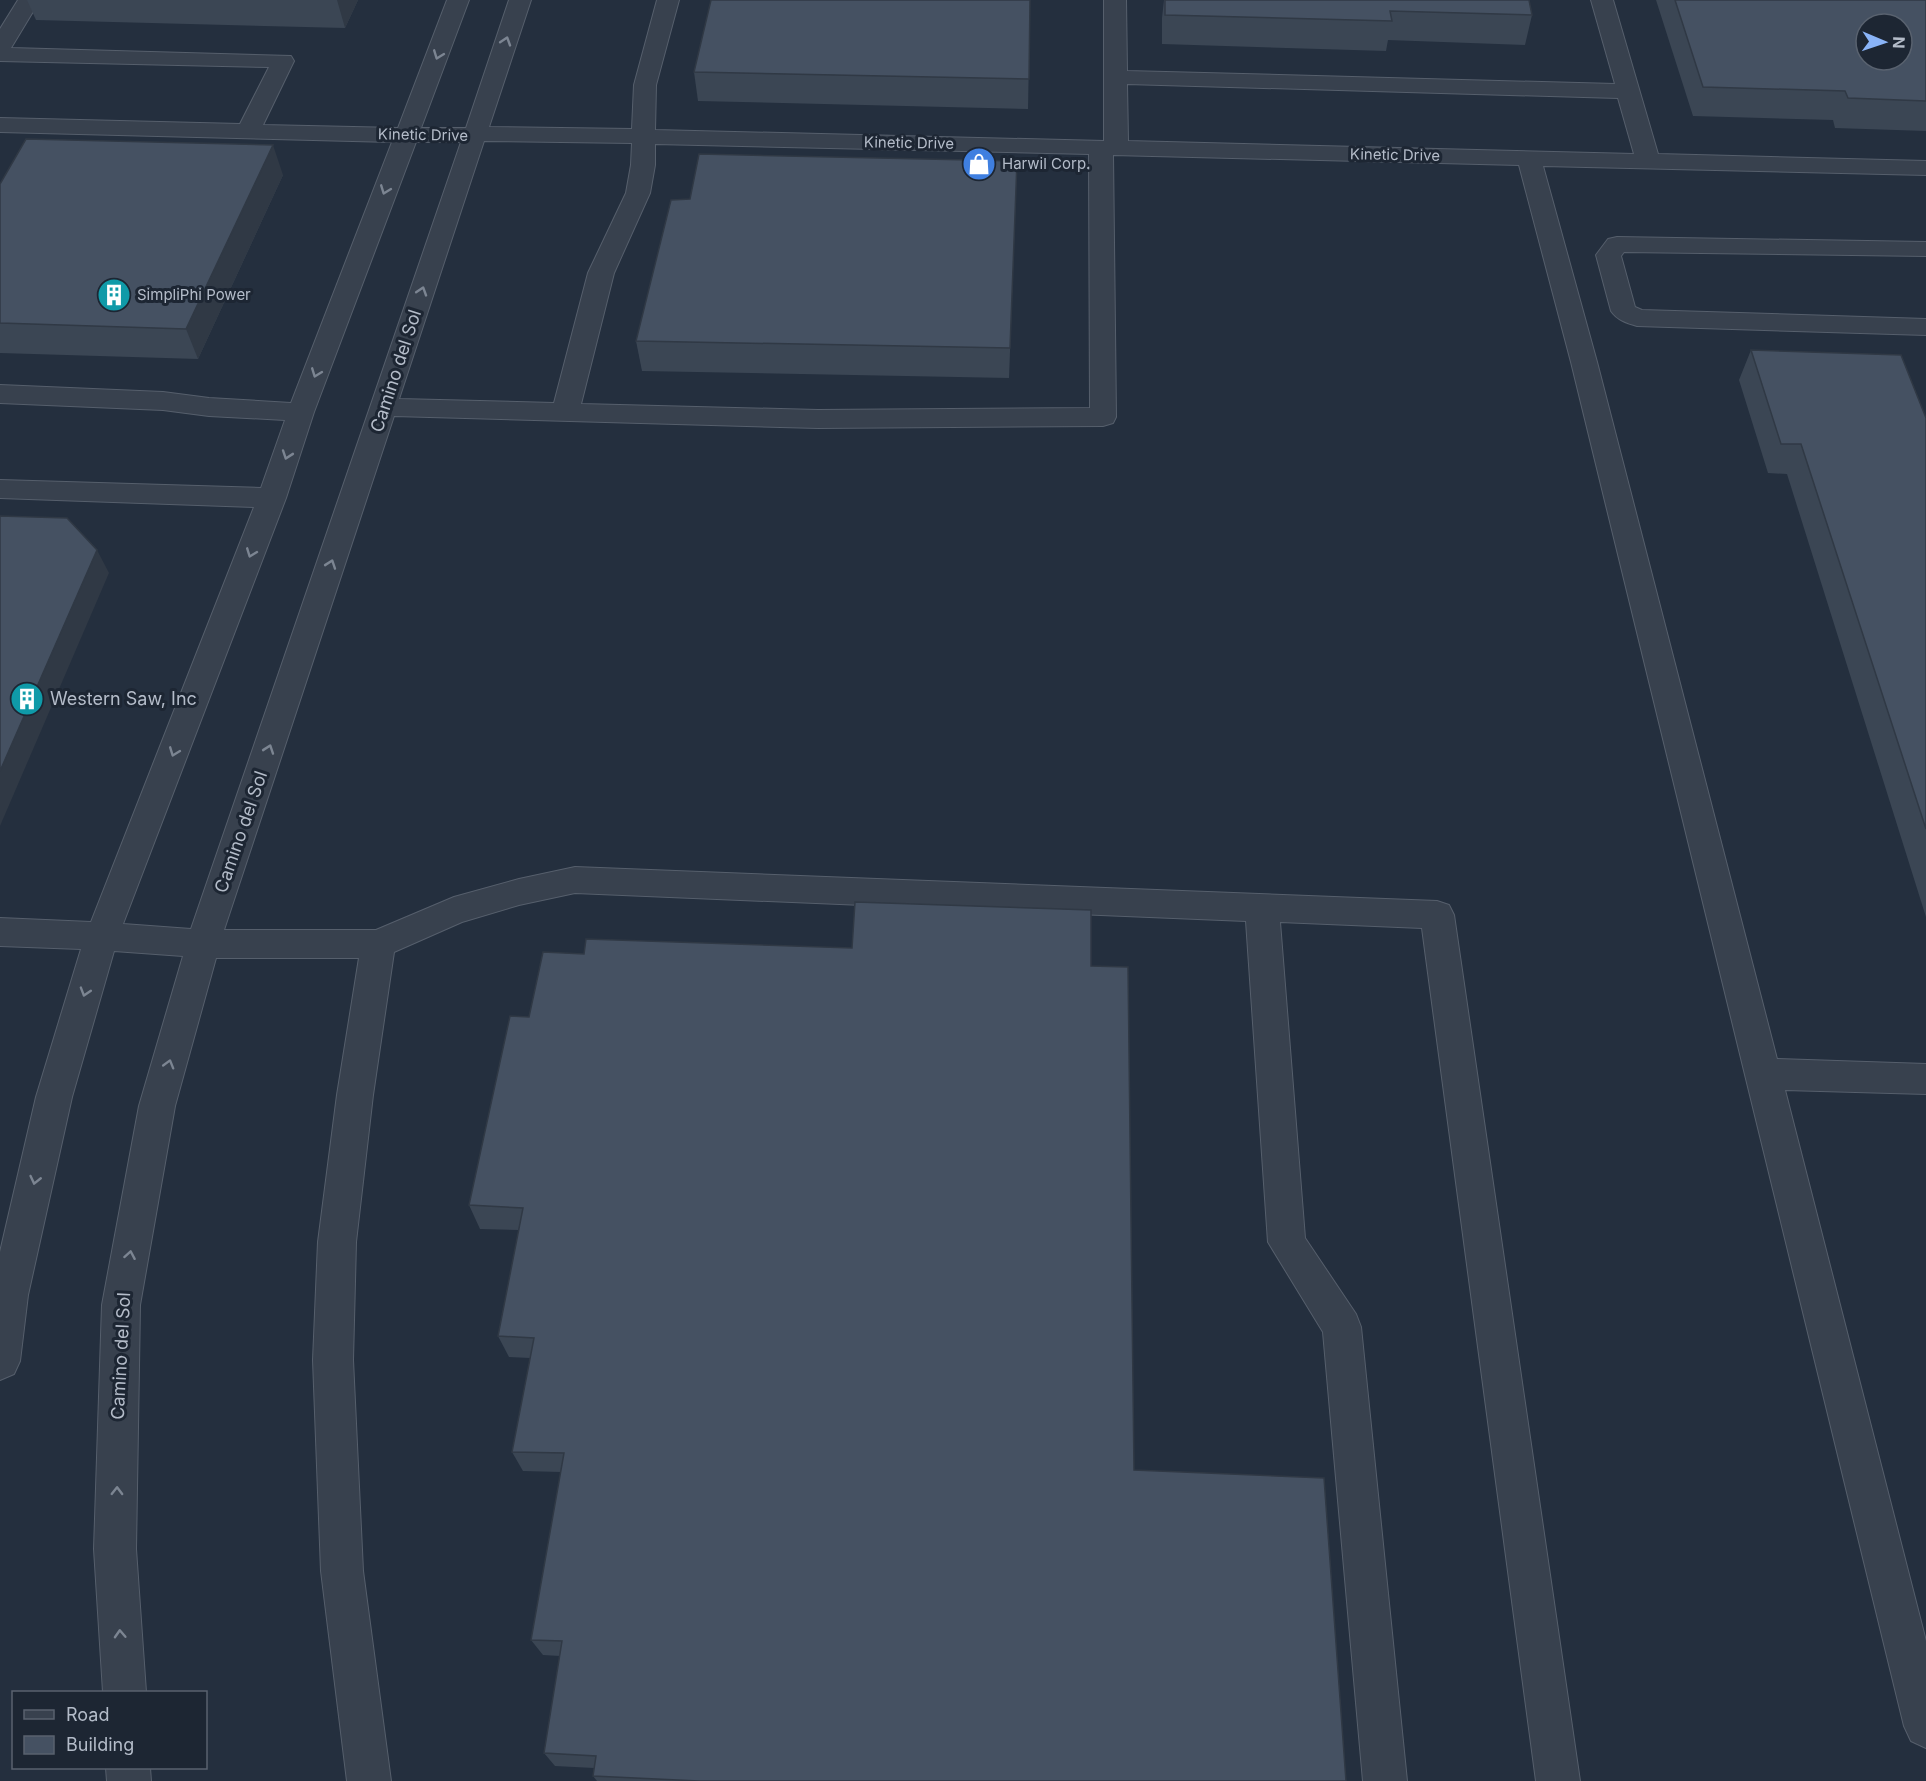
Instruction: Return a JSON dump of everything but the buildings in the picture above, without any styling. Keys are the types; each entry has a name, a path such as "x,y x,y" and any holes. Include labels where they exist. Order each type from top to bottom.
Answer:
{"street":[{"path":"0,47 30,0"},
{"path":"0,1361 9,1294 54,1097 102,936 272,498 302,412 458,0"},
{"name":"Camino del Sol","path":"124,1691 115,1549 121,1305 157,1106 203,944 520,0"},
{"path":"565,413 601,273 638,193 643,165 645,86 668,0"},
{"path":"384,407 818,419 1103,417 1108,148 1116,77 1115,0"},
{"path":"1602,0 1648,161"},
{"path":"0,54 283,61 248,132"},
{"path":"1116,77 1628,91"},
{"name":"Kinetic Drive","path":"1,127 474,136 549,134 643,136 1926,168"},
{"path":"1529,158 1584,362 1926,1726"},
{"path":"1926,249 1617,244 1608,255 1624,311 1637,318 1926,327"},
{"path":"0,394 163,400 209,407 302,412"},
{"path":"0,489 272,498"},
{"path":"0,932 102,936 203,944 378,944 454,911 519,892 575,880 1437,915 1558,1781"},
{"path":"1262,908 1287,1242 1342,1328 1385,1781"},
{"path":"369,1781 342,1571 333,1360 338,1242 355,1095 378,944"},
{"path":"1763,1074 1926,1079"}],"place":[{"name":"Harwil Corp.","path":"979,164"},
{"name":"SimpliPhi Power","path":"114,295"},
{"name":"Western Saw, Inc","path":"27,699"}]}
